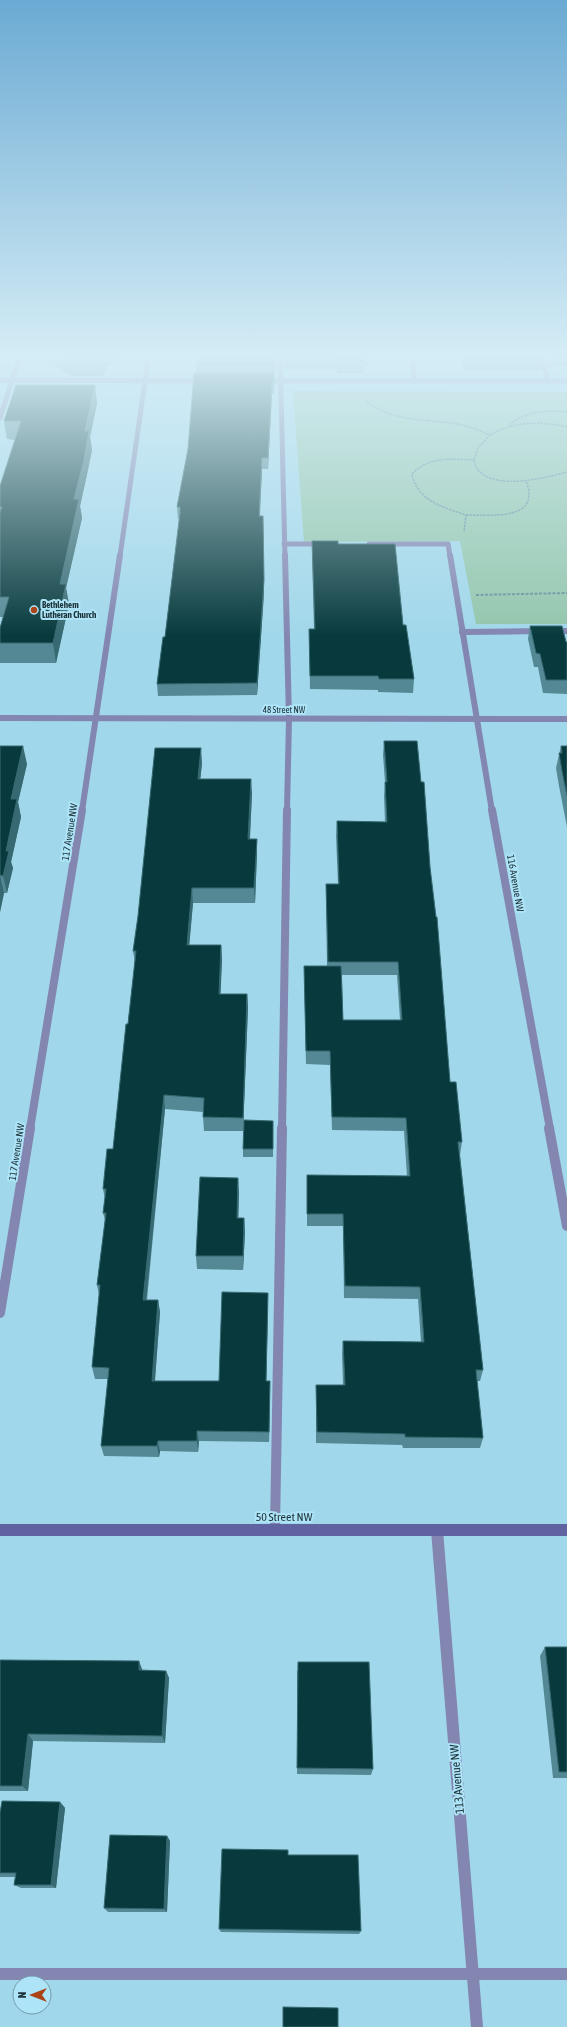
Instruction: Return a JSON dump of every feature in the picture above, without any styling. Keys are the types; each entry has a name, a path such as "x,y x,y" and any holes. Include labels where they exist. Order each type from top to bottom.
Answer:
{"main road":[{"name":"50 Street NW","path":"0,1530 567,1530"}],"street":[{"name":"117 Avenue NW","path":"0,1313 97,718 135,448"},
{"path":"275,1530 289,719 282,448"},
{"path":"284,544 331,544"},
{"path":"362,544 448,544"},
{"name":"116 Avenue NW","path":"448,544 476,719 567,1226"},
{"path":"462,632 567,631"},
{"name":"48 Street NW","path":"0,718 567,719"},
{"name":"113 Avenue NW","path":"437,1530 478,2027"},
{"path":"0,1974 567,1974"}],"path":[{"path":"478,448 474,464 484,476 502,481 526,481 567,472"},
{"path":"474,460 435,459 424,462 412,474 412,481 416,490 423,496 466,514 500,515 520,510 530,501 531,496 526,481"},
{"path":"448,544 466,539 464,527 466,514"},
{"path":"456,595 551,592 567,593"}],"green space":[{"path":"297,448 567,448 567,624 476,624 460,541 304,542"}],"building":[{"path":"12,448 86,448 74,499 79,499 60,584 66,584 53,643 0,643 0,628 9,597 0,597 0,512 2,507 0,507 0,486"},
{"path":"188,448 269,448 268,458 262,458 259,516 263,516 264,580 257,683 157,684 163,637 165,637 180,513 180,507 177,507"},
{"path":"312,541 338,541 338,544 395,544 403,625 406,625 414,679 379,679 378,676 310,676 309,629 315,629"},
{"path":"530,626 562,626 567,642 567,680 546,680 540,654 536,653"},
{"path":"384,741 417,741 421,782 424,782 430,867 437,917 450,1082 456,1082 462,1142 458,1142 483,1370 476,1370 483,1438 405,1437 405,1434 317,1432 316,1385 345,1385 343,1341 424,1342 420,1287 345,1286 343,1214 307,1214 307,1175 410,1176 406,1118 332,1117 330,1051 306,1051 304,966 341,966 343,1020 402,1020 398,962 328,962 326,884 339,884 337,821 387,822 385,782 387,782"},
{"path":"0,746 23,746 11,799 17,799 6,851 9,851 3,876 0,875"},
{"path":"561,746 567,746 567,796 559,753 562,753"},
{"path":"155,748 201,748 198,779 251,779 248,839 257,839 254,888 192,888 187,945 221,945 219,994 247,994 243,1118 203,1117 204,1098 164,1095 143,1300 158,1300 152,1381 219,1381 222,1292 268,1293 266,1381 270,1381 269,1432 197,1431 197,1441 158,1441 157,1446 101,1446 109,1368 92,1367 100,1285 97,1285 106,1213 103,1213 106,1189 103,1189 107,1149 113,1149 126,1024 128,1024 136,951 133,951"},
{"path":"244,1120 273,1121 273,1149 243,1149"},
{"path":"200,1177 238,1178 237,1218 244,1218 243,1256 196,1256"},
{"path":"545,1647 567,1647 567,1772 559,1772"},
{"path":"0,1660 139,1661 139,1670 166,1671 162,1736 28,1734 22,1786 0,1786"},
{"path":"298,1662 369,1662 373,1769 297,1768"},
{"path":"2,1801 60,1802 51,1885 14,1885 16,1873 0,1873 0,1813"},
{"path":"110,1835 167,1836 164,1909 104,1908"},
{"path":"222,1849 288,1850 288,1855 358,1855 361,1931 219,1929"},
{"path":"283,2007 338,2008 338,2027 283,2027"}],"place":[{"name":"Bethlehem Lutheran Church","path":"34,610"}]}
